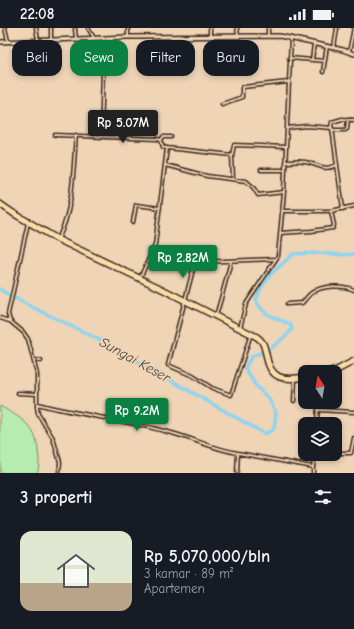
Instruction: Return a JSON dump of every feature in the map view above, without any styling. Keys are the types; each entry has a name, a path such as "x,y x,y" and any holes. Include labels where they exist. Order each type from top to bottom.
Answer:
{"highway":[{"path":"1,205 58,239 257,337 264,343 269,367 274,374 283,379 298,378"},
{"path":"342,367 354,361"}],"street":[{"path":"6,28 8,41"},
{"path":"36,28 38,40"},
{"path":"51,28 51,40 128,36 283,36 354,54"},
{"path":"88,28 94,38"},
{"path":"128,28 128,36"},
{"path":"210,28 210,37"},
{"path":"237,28 238,36"},
{"path":"268,28 268,36"},
{"path":"334,48 337,28"},
{"path":"349,52 354,28"},
{"path":"75,29 76,39"},
{"path":"101,136 104,38"},
{"path":"240,329 246,304 277,259 279,253 284,192 291,38"},
{"path":"0,42 12,41"},
{"path":"312,60 314,44"},
{"path":"323,72 327,46"},
{"path":"289,58 325,61"},
{"path":"222,104 242,97 243,87 288,82"},
{"path":"287,128 307,126 345,130 347,129 348,119"},
{"path":"343,209 332,128 333,121 348,119 354,120"},
{"path":"55,134 161,140 163,137 171,137"},
{"path":"58,239 64,226 71,197 76,135"},
{"path":"161,140 163,146 167,148 232,155"},
{"path":"233,179 232,155 233,146 235,144 286,147"},
{"path":"139,279 156,242 167,148"},
{"path":"285,162 306,162 318,167 330,168 337,165"},
{"path":"165,165 207,176 241,180 250,183 258,195 284,192"},
{"path":"262,170 285,170"},
{"path":"133,222 136,205 160,208"},
{"path":"282,211 331,211 354,206"},
{"path":"280,233 333,228 334,226 331,211"},
{"path":"10,321 8,311 29,222"},
{"path":"150,253 177,260 195,262 277,259"},
{"path":"215,317 231,261"},
{"path":"195,262 167,363 168,365 193,376 203,383 227,395 232,395 251,334"},
{"path":"287,304 302,303 312,292 324,288 343,286 354,290"},
{"path":"0,318 10,321 27,336 37,374 38,414 53,438 60,462 59,473"},
{"path":"34,360 41,361"},
{"path":"294,401 295,379"},
{"path":"18,393 37,394"},
{"path":"37,404 168,432 226,451 313,467"},
{"path":"318,417 318,410 354,412"},
{"path":"342,453 351,453 354,438"},
{"path":"237,473 238,453"},
{"path":"314,461 314,473"}],"green space":[{"path":"0,406 15,414 31,428 37,442 39,467 37,473 0,473"}],"waterway":[{"name":"Sungai Keser","path":"0,289 28,305 102,341 265,434 274,429 276,413 269,399 256,386 245,368 251,357 271,348 292,329 290,324 261,309 256,299 261,288 269,276 293,254 354,254"}]}
